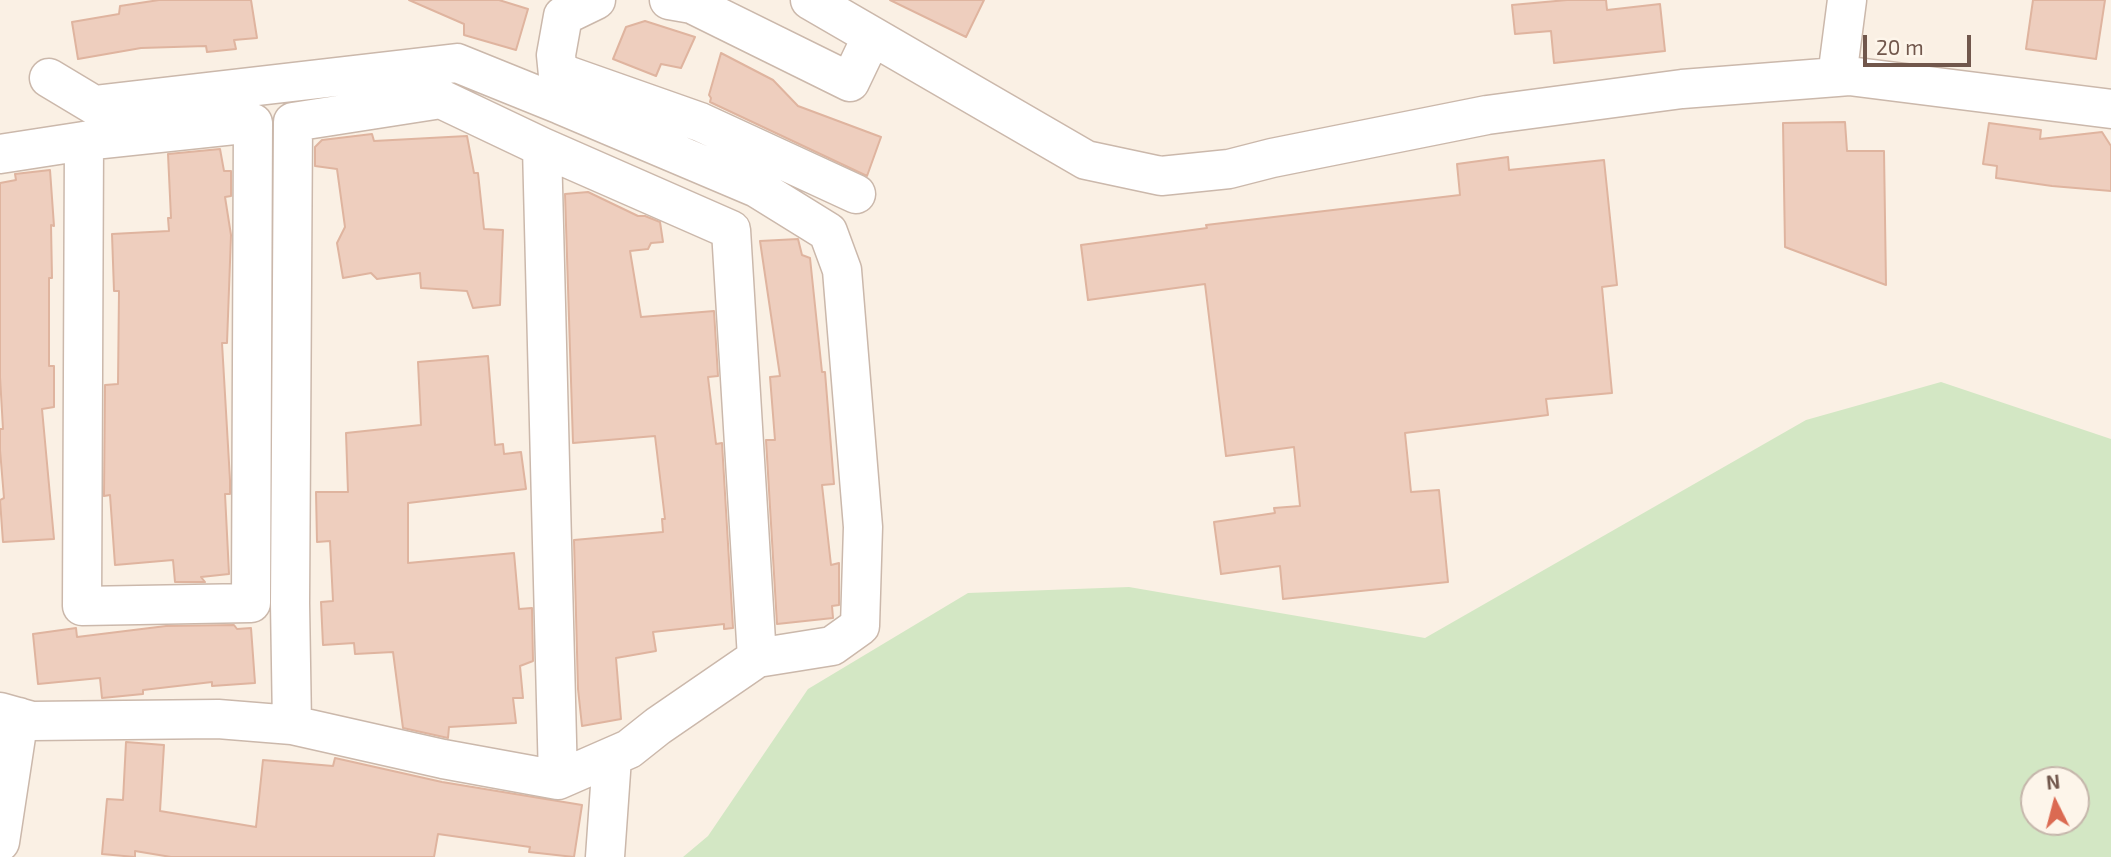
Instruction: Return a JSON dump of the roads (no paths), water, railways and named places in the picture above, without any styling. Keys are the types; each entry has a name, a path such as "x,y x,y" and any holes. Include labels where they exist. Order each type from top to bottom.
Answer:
{"street":[{"path":"559,88 556,55 564,16 596,0"},
{"path":"669,0 692,4 850,82 872,36"},
{"path":"810,0 1087,160 1161,176 1228,169 1487,115 1682,89 1849,76 2111,109"},
{"path":"1837,77 1847,0"},
{"path":"49,78 94,104 457,63 700,122 856,194"},
{"path":"0,842 9,715 32,721 218,719 292,725 443,759 558,780 629,749 657,726 757,659 832,646 860,626 863,527 842,270 828,232 757,188 559,88"},
{"path":"292,725 290,589 293,122 441,99 542,147 731,230 757,659"},
{"path":"0,154 84,141 253,122 251,603 82,606 84,141"},
{"path":"542,147 558,780"},
{"path":"605,857 612,758"}]}
